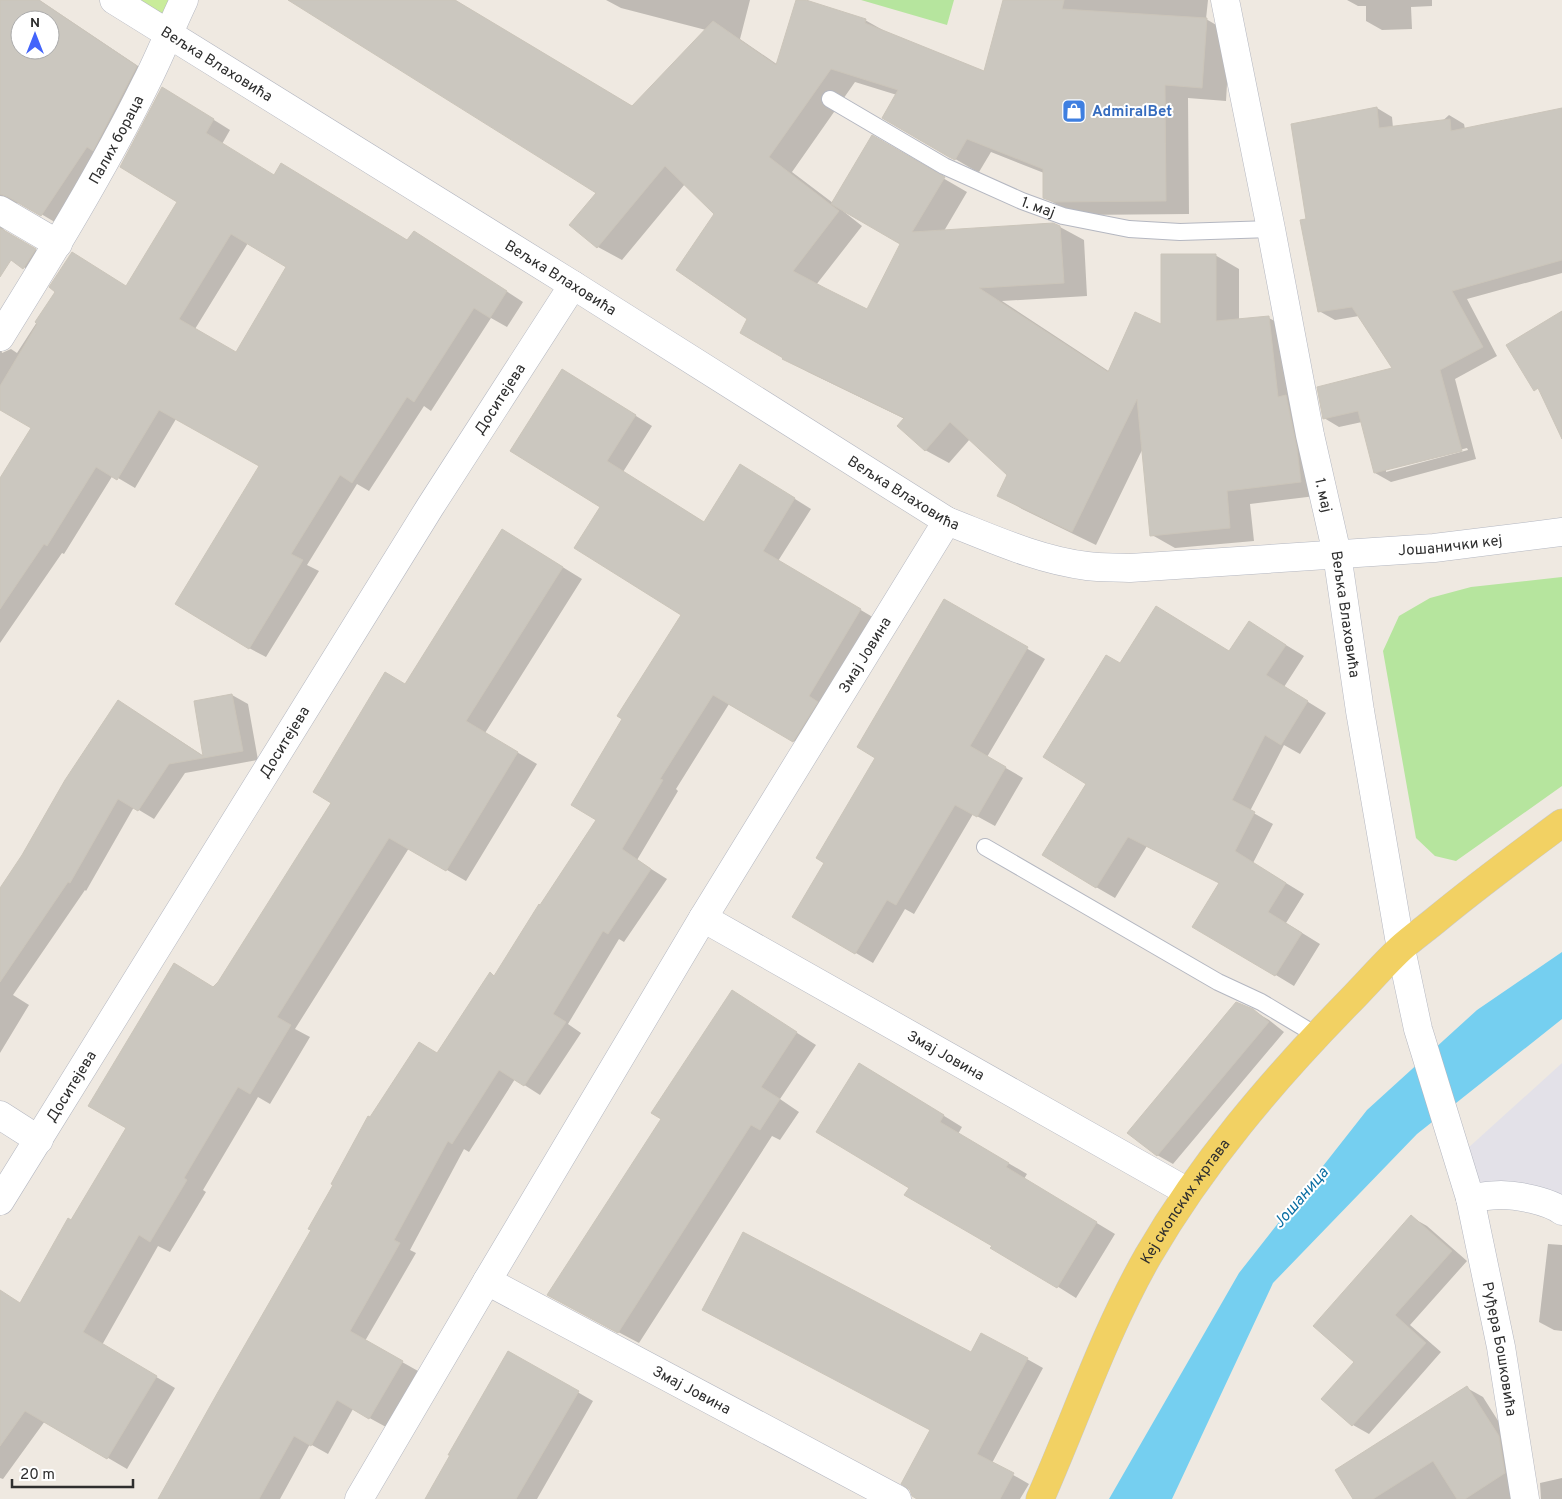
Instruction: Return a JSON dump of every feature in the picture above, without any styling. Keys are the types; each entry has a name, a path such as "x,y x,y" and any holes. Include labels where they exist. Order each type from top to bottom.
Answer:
{"main road":[{"path":"1401,949 1494,873 1562,823"},
{"name":"Кеј скопских жртава","path":"1040,1499 1103,1346 1122,1306 1148,1256 1188,1192 1219,1149 1276,1080 1316,1035 1401,949"}],"street":[{"name":"Вељка Влаховића","path":"114,0 573,285 947,521 1009,546 1087,566 1130,568 1337,554 1360,711 1401,949 1418,1029 1457,1158"},
{"name":"Палих бораца","path":"0,337 58,244 147,82 184,0"},
{"name":"1. мај","path":"1225,0 1310,435 1337,554"},
{"path":"0,210 58,244"},
{"name":"Доситејева","path":"0,1201 415,532 573,285"},
{"name":"Змај Јовина","path":"359,1499 703,918 947,521"},
{"name":"Јошанички кеј","path":"1337,554 1434,548 1562,532"},
{"name":"Змај Јовина","path":"703,918 1188,1192"},
{"path":"0,1115 39,1140"},
{"name":"Руђера Бошковића","path":"1457,1158 1470,1198 1501,1347 1525,1499"},
{"path":"1470,1198 1502,1195 1527,1198 1562,1210"},
{"name":"Змај Јовина","path":"487,1281 898,1499"}],"lane":[{"name":"1. мај","path":"830,99 944,166 1022,201 1064,216 1129,229 1180,232 1271,229"},
{"path":"985,847 1218,982 1277,1011 1316,1035"}],"shaded area":[{"path":"1562,1063 1562,1211 1470,1198 1457,1158"}],"green space":[{"path":"113,0 184,0 168,33"},
{"path":"861,0 954,0 947,25"},
{"path":"1562,577 1562,786 1456,861 1435,856 1416,838 1383,651 1399,616 1430,598 1471,587"}],"water":[{"name":"Јошаница","path":"1562,952 1562,1019 1417,1134 1273,1283 1172,1499 1109,1499 1239,1273 1367,1110 1477,1010"}],"building":[{"path":"0,0 39,0 54,10 10,10 10,60 60,60 60,14 137,66 93,151 87,147 41,216 0,194"},
{"path":"288,0 455,0 632,106 713,21 776,65 796,0 806,0 866,19 865,23 984,71 1003,0 1064,0 1062,9 1207,18 1202,88 1165,85 1166,201 1054,202 1043,198 1043,169 967,139 955,160 882,118 898,90 831,69 769,157 839,211 793,271 867,309 900,244 831,204 872,135 945,177 912,232 1053,223 1060,226 1064,283 979,288 1108,372 1135,312 1161,324 1161,254 1216,254 1216,321 1269,316 1278,397 1286,395 1297,448 1301,482 1227,491 1230,528 1150,536 1137,399 1072,532 997,496 1007,475 950,422 925,451 897,426 904,418 782,359 740,333 747,319 676,270 714,214 665,166 597,248 569,225 596,193"},
{"path":"162,87 214,119 206,133 274,175 281,163 407,240 414,231 507,291 490,318 474,308 414,402 407,397 352,483 340,475 291,554 303,560 249,649 175,604 259,466 159,410 117,480 96,467 47,546 44,544 0,609 0,478 31,428 0,410 0,386 37,324 35,322 55,292 49,287 72,252 126,286 177,202 120,167","holes":["231,234 286,267 236,352 179,319"]},
{"path":"1377,107 1379,128 1450,119 1451,131 1562,108 1562,260 1452,291 1483,347 1440,370 1462,451 1374,473 1358,411 1323,419 1317,387 1392,368 1352,307 1318,312 1300,220 1306,219 1291,124"},
{"path":"0,228 36,249 23,269 11,260 0,277"},
{"path":"1562,311 1562,439 1538,388 1534,391 1506,345"},
{"path":"562,369 636,415 607,461 704,522 740,464 795,498 763,551 861,609 809,696 818,702 793,742 713,695 660,779 663,780 622,849 651,869 608,934 603,931 553,1014 566,1022 524,1086 499,1070 452,1144 448,1141 394,1240 400,1243 350,1331 403,1361 369,1419 337,1400 311,1446 294,1436 259,1499 158,1499 311,1230 308,1229 368,1116 370,1117 419,1042 437,1053 490,972 494,976 539,904 596,820 571,805 622,719 617,716 681,615 574,548 600,507 510,451"},
{"path":"502,529 563,567 466,721 518,752 446,871 389,838 277,1017 291,1025 250,1094 238,1087 184,1178 187,1180 150,1242 139,1235 83,1332 157,1376 107,1459 25,1411 0,1446 0,1290 20,1303 68,1218 71,1220 126,1128 88,1106 174,963 213,987 218,982 331,803 313,792 385,672 405,684"},
{"path":"944,599 1028,647 970,746 1006,767 977,817 955,805 896,905 887,900 855,954 792,917 824,863 816,858 875,758 857,747"},
{"path":"1156,606 1229,651 1249,621 1286,645 1266,675 1308,701 1281,745 1265,735 1232,800 1255,812 1235,851 1286,883 1268,912 1302,933 1275,976 1192,927 1219,883 1128,837 1096,888 1042,855 1086,784 1043,757 1106,655 1120,663"},
{"path":"232,694 243,751 169,764 138,811 118,799 70,883 68,882 0,982 0,888 22,855 65,780 118,700 203,756 194,701"},
{"path":"732,990 797,1032 761,1087 780,1099 760,1130 751,1125 618,1333 547,1295 661,1119 651,1113"},
{"path":"1236,1002 1253,1009 1269,1022 1157,1156 1127,1133"},
{"path":"859,1063 944,1115 940,1122 1009,1163 1006,1167 1097,1222 1057,1288 990,1248 992,1246 904,1195 909,1188 816,1132"},
{"path":"1411,1215 1452,1251 1395,1315 1426,1343 1352,1426 1321,1399 1354,1362 1313,1326"},
{"path":"743,1232 971,1352 981,1333 1028,1358 977,1454 1014,1473 1000,1499 917,1499 912,1496 910,1490 901,1484 930,1430 702,1310"},
{"path":"508,1351 579,1391 516,1499 425,1499 450,1455 448,1455"},
{"path":"1467,1386 1499,1436 1505,1473 1465,1499 1457,1499 1433,1461 1373,1499 1353,1499 1335,1470"}],"place":[{"name":"AdmiralBet","path":"1074,111"}]}
